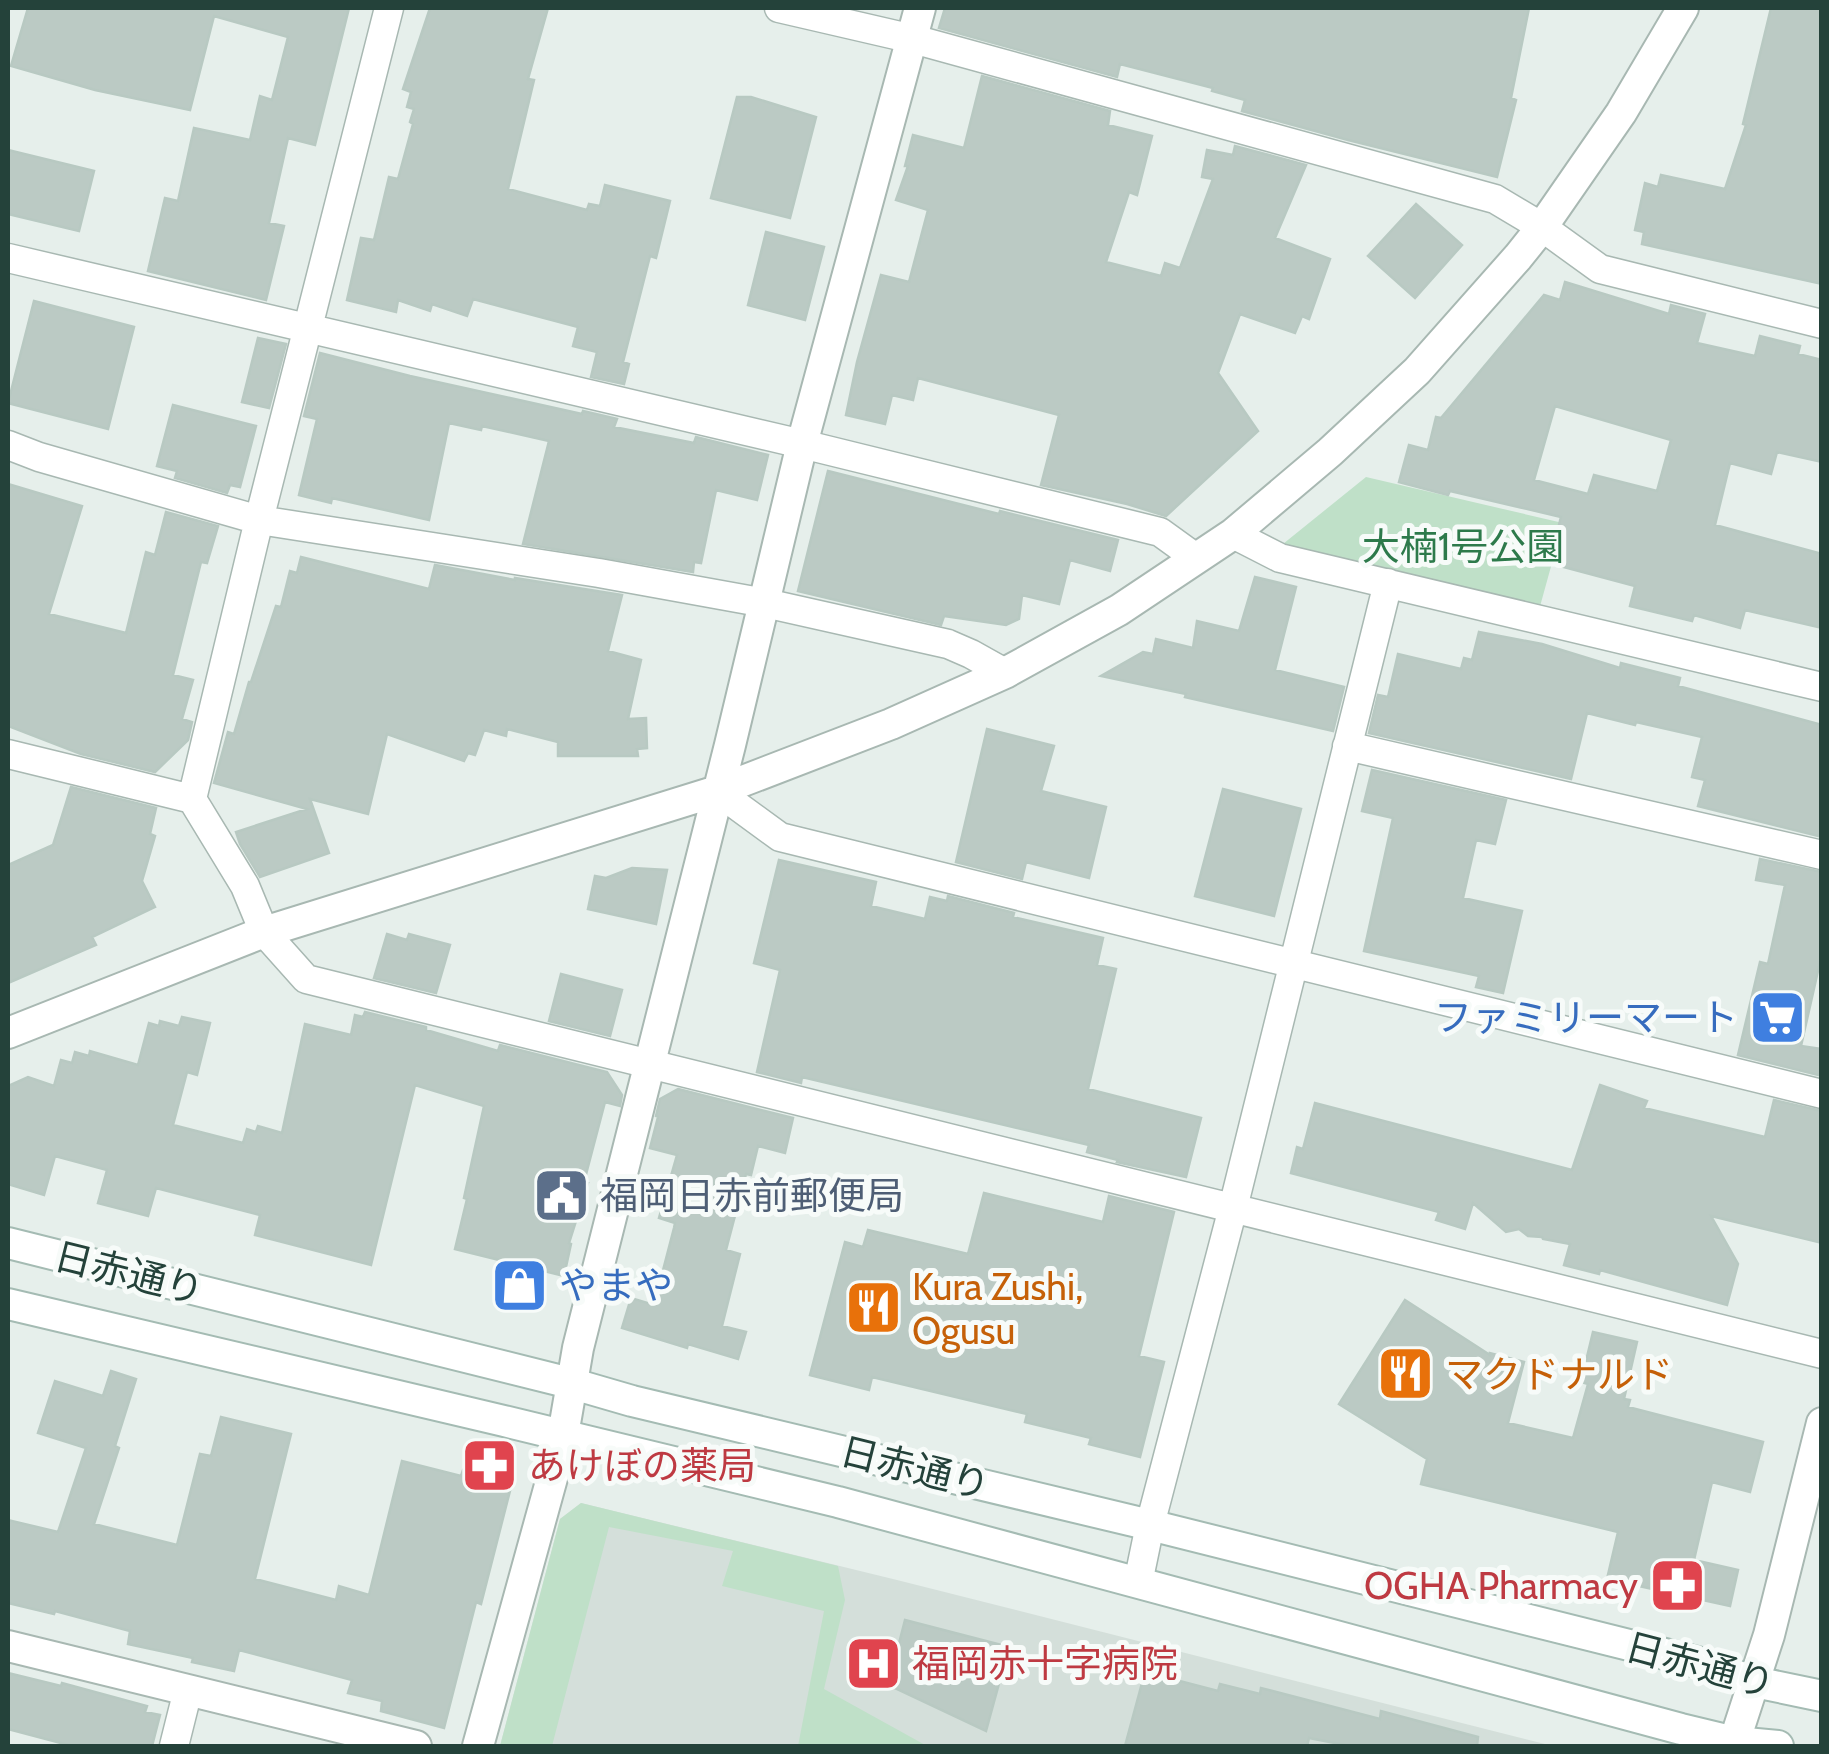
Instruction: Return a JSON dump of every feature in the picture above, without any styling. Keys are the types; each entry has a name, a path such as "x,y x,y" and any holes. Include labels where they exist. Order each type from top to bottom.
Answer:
{"street":[{"path":"389,8 192,799 245,886 264,932 306,979 1822,1354"},
{"path":"779,8 914,39 1496,199 1600,268 1822,324"},
{"path":"478,1746 563,1435 570,1383 802,444 920,8"},
{"path":"8,1033 264,932 717,791 891,724 1005,673 1119,610 1233,534 1330,452 1416,370 1542,227 1622,113 1682,8"},
{"path":"8,258 1160,532 1196,558"},
{"path":"8,445 259,520 765,603 948,644 1005,673"},
{"path":"1233,534 1280,558 1822,687"},
{"path":"1138,1583 1388,583"},
{"path":"1348,746 1822,855"},
{"path":"8,754 192,799"},
{"path":"717,791 780,837 1822,1094"},
{"name":"日赤通り","path":"8,1243 632,1401 1150,1525 1822,1696"},
{"name":"日赤通り","path":"8,1304 838,1502 1734,1744 1778,1746"},
{"path":"1734,1744 1756,1682 1820,1435"},
{"path":"8,1646 416,1746"},
{"path":"174,1746 188,1690"}],"shaded area":[{"name":"福岡赤十字病院","path":"581,1503 1553,1746 500,1746 560,1519"}],"green space":[{"name":"大楠1号公園","path":"1366,477 1563,523 1539,610 1278,548"},
{"path":"581,1503 838,1566 845,1600 824,1689 927,1746 798,1746 824,1611 722,1586 733,1551 609,1527 552,1746 500,1746 560,1519"}],"building":[{"path":"28,8 349,8 315,145 288,138 269,223 284,226 266,300 148,271 165,198 178,201 194,128 250,140 260,96 272,100 288,37 214,16 190,110 95,90 11,66"},
{"path":"430,8 548,8 528,79 534,80 508,189 587,210 589,204 600,206 605,185 670,201 656,258 650,256 623,362 629,364 624,384 591,377 597,352 573,346 578,327 473,299 467,316 432,304 430,311 398,300 396,312 347,300 361,238 374,240 389,177 398,179 414,109 407,107 411,92 403,89"},
{"path":"945,8 1529,8 1511,98 1516,100 1497,177 1242,111 1245,100 1212,91 1213,88 1120,64 1117,77 939,28"},
{"path":"1771,8 1822,8 1822,284 1642,244 1644,232 1635,230 1645,183 1658,187 1661,175 1725,189 1746,125 1743,124"},
{"path":"982,76 1110,111 1108,125 1152,136 1137,195 1129,192 1106,262 1161,276 1165,263 1180,268 1213,179 1202,177 1207,150 1233,155 1235,146 1306,165 1275,238 1330,259 1309,319 1302,316 1295,333 1240,314 1218,373 1258,431 1166,516 1041,485 1059,415 918,378 913,400 892,395 885,424 846,415 881,275 909,282 928,210 896,200 908,166 913,135 964,148"},
{"path":"737,97 751,97 816,117 790,218 711,198"},
{"path":"8,150 94,171 79,231 8,214"},
{"path":"1416,204 1462,245 1415,298 1368,256"},
{"path":"766,232 824,247 805,320 748,305"},
{"path":"1565,282 1669,314 1671,305 1705,314 1697,343 1755,356 1760,336 1800,346 1798,354 1822,360 1822,462 1777,452 1771,474 1730,463 1715,525 1822,554 1822,628 1745,610 1740,628 1694,615 1692,621 1630,606 1635,586 1549,563 1561,517 1399,482 1409,445 1428,450 1436,417 1441,418 1544,295 1560,300","holes":["1555,406 1671,440 1657,491 1594,475 1588,494 1534,480"]},
{"path":"34,301 134,327 108,429 8,403"},
{"path":"258,338 286,344 269,408 242,402"},
{"path":"320,353 617,419 614,427 694,443 696,437 768,455 757,500 716,490 701,563 694,562 693,572 523,544 549,441 449,423 429,520 332,498 331,503 299,495 317,419 304,416"},
{"path":"173,405 256,426 240,487 230,485 227,493 175,478 177,471 157,466"},
{"path":"828,471 1118,540 1110,571 1070,560 1059,604 1022,595 1019,619 1006,625 944,616 941,625 798,591"},
{"path":"8,484 82,506 49,614 126,633 146,552 155,555 166,512 218,526 207,563 201,562 173,675 193,680 182,719 192,722 188,740 155,772 81,754 8,726"},
{"path":"301,557 429,589 435,565 622,595 608,651 641,660 628,719 646,718 647,748 637,749 638,756 558,756 558,742 507,729 506,736 484,730 475,755 468,753 464,761 387,734 368,814 310,799 329,853 260,877 236,832 307,809 214,783 228,732 234,734 276,606 281,607 290,571 297,573"},
{"path":"1255,577 1296,587 1275,670 1344,687 1333,731 1101,676 1143,652 1153,654 1156,639 1193,648 1197,621 1239,631"},
{"path":"1479,632 1542,644 1620,668 1621,663 1680,678 1678,686 1822,725 1822,837 1698,806 1705,780 1692,777 1702,737 1587,713 1571,779 1369,733 1378,695 1388,697 1398,654 1461,669 1464,658 1472,660"},
{"path":"987,729 1054,746 1041,791 1106,807 1089,878 1026,862 1022,879 956,862"},
{"path":"1372,770 1506,800 1495,844 1476,840 1463,898 1522,911 1503,993 1476,987 1479,976 1364,951 1393,818 1362,811"},
{"path":"71,787 156,808 150,834 155,836 142,881 155,907 92,937 96,945 8,983 8,865 53,845"},
{"path":"1223,789 1301,809 1274,916 1195,896"},
{"path":"1760,859 1822,872 1822,953 1801,1046 1822,1049 1822,1076 1738,1055 1760,962 1768,964 1785,885 1756,880"},
{"path":"779,860 876,882 871,906 925,919 930,897 947,901 948,896 1014,913 1013,917 1103,938 1097,965 1116,969 1088,1089 1201,1118 1186,1177 1117,1162 1087,1152 1089,1145 802,1077 801,1083 757,1072 780,970 754,963"},
{"path":"632,868 667,870 656,924 588,909 595,876 606,878"},
{"path":"387,934 407,940 409,934 450,945 436,993 374,978"},
{"path":"561,974 622,990 610,1036 549,1021"},
{"path":"365,1012 498,1051 500,1045 607,1072 622,1095 620,1106 605,1102 564,1276 455,1249 484,1106 415,1085 371,1265 255,1235 260,1215 156,1188 148,1216 98,1203 107,1170 55,1156 44,1195 8,1184 8,1086 28,1077 54,1086 61,1060 72,1063 75,1052 89,1056 90,1051 138,1065 149,1023 159,1026 160,1021 179,1026 182,1017 210,1023 197,1075 187,1072 173,1125 243,1143 247,1129 256,1132 258,1126 282,1133 305,1024 351,1035 355,1015 363,1017"},
{"path":"1600,1085 1647,1101 1644,1108 1765,1137 1774,1100 1822,1111 1822,1243 1711,1216 1738,1264 1727,1305 1600,1270 1599,1274 1564,1265 1570,1244 1528,1236 1519,1229 1506,1232 1473,1203 1465,1229 1436,1220 1439,1212 1291,1173 1297,1147 1303,1149 1315,1103 1572,1170"},
{"path":"678,1089 793,1118 785,1153 758,1146 751,1175 746,1174 726,1250 740,1254 722,1326 746,1332 738,1359 622,1328 631,1298 654,1305 674,1228 675,1223 659,1218 677,1155 650,1148 660,1099"},
{"path":"984,1193 1103,1222 1109,1196 1174,1212 1139,1356 1164,1362 1140,1457 1089,1444 1091,1438 1025,1422 1027,1414 872,1377 869,1390 810,1375 845,1242 863,1247 868,1230 968,1254"},
{"path":"1405,1300 1490,1355 1524,1362 1508,1423 1573,1438 1588,1384 1581,1382 1593,1332 1637,1342 1624,1399 1630,1400 1628,1407 1763,1442 1750,1492 1712,1482 1694,1560 1738,1570 1730,1606 1607,1579 1618,1532 1421,1484 1427,1459 1339,1404"},
{"path":"111,1371 136,1379 94,1524 177,1545 200,1454 211,1456 221,1417 291,1434 255,1579 336,1600 339,1586 369,1595 402,1461 461,1476 463,1470 512,1483 444,1728 381,1711 382,1701 348,1693 352,1680 239,1650 234,1671 192,1662 193,1658 128,1644 130,1631 8,1603 8,1520 58,1532 86,1448 38,1433 55,1381 103,1396"},
{"path":"905,1620 1009,1647 986,1731 895,1688 891,1675"},
{"path":"1145,1672 1218,1691 1220,1684 1260,1694 1261,1688 1380,1719 1381,1711 1478,1737 1477,1746 1350,1746 1309,1738 1307,1746 1125,1746"},
{"path":"8,1673 147,1706 145,1712 160,1715 152,1746 72,1746 8,1729"}],"place":[{"name":"ファミリーマート","path":"1777,1017"},
{"name":"福岡日赤前郵便局","path":"561,1195"},
{"name":"やまや","path":"520,1285"},
{"name":"Kura Zushi, Ogusu","path":"873,1308"},
{"name":"マクドナルド","path":"1406,1374"},
{"name":"あけぼの薬局","path":"489,1465"},
{"name":"OGHA Pharmacy","path":"1677,1585"},
{"name":"福岡赤十字病院","path":"873,1663"}]}
